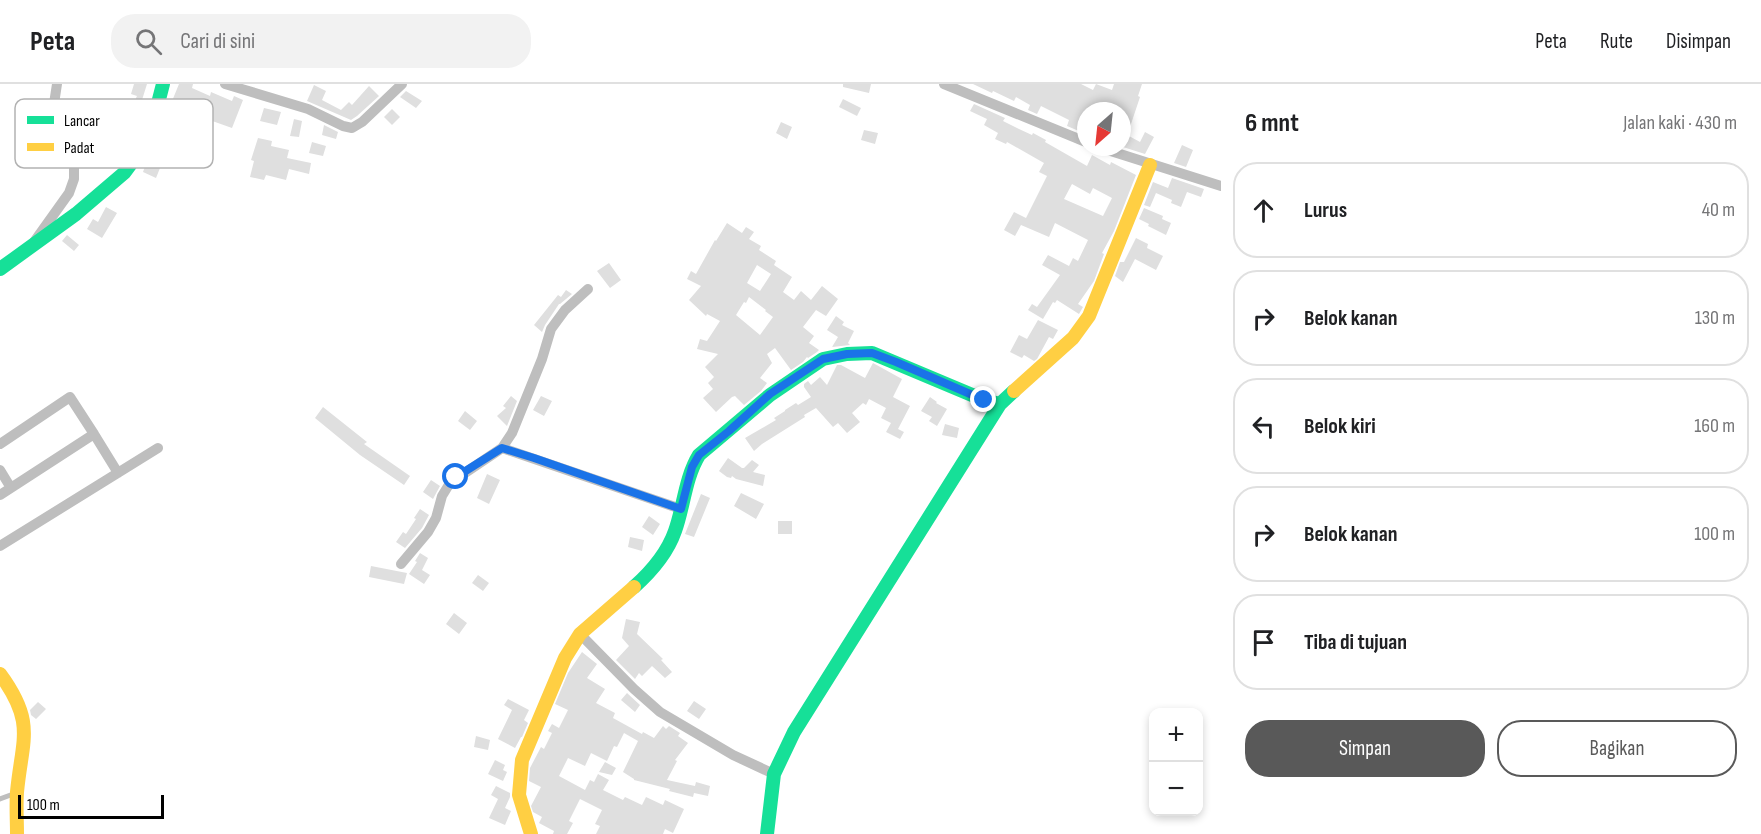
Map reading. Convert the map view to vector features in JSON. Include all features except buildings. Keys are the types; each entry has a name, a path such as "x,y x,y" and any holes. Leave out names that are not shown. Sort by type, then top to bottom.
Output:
{"street":[{"path":"55,99 57,84"},
{"path":"159,99 163,84"},
{"path":"225,84 308,109 352,128 362,122 402,84"},
{"path":"944,84 1077,138"},
{"path":"1124,156 1221,186"},
{"path":"767,834 774,774 794,732 1000,404 1073,338 1089,316 1150,165"},
{"path":"30,247 69,193 74,179 74,168"},
{"path":"2,264 76,214 128,168"},
{"path":"401,564 428,532 436,518 442,496 450,483 502,448 517,422 542,359 551,329 565,310 588,289"},
{"path":"531,834 519,795 522,760 565,658 580,634 652,570 666,551 675,532 692,467 699,455 770,394 823,359 847,354 872,353 984,400 1000,404"},
{"path":"0,444 70,396 118,473"},
{"path":"0,495 94,434"},
{"path":"0,546 158,448"},
{"path":"502,448 681,509"},
{"path":"0,470 11,488"},
{"path":"580,634 619,675 660,712 733,755 774,774"},
{"path":"0,674 15,697 22,713 24,726 24,749 17,793 17,834"}],"lane":[{"path":"0,799 17,793"}],"traffic: fast":[{"path":"159,99 163,84"},
{"path":"0,269 76,214 128,168"},
{"path":"634,587 658,562 672,539 691,473 699,455 770,395 823,359 847,354 872,353 984,400 1000,404 1014,391"},
{"path":"767,834 774,774 794,732 1000,404"}],"traffic: slow":[{"path":"1014,391 1073,338 1089,316 1150,165"},
{"path":"531,834 519,795 522,760 565,658 580,634 634,587"},
{"path":"0,674 19,706 23,719 24,732 17,792 17,834"}],"route":[{"path":"456,477 502,448 681,509 692,467 699,455 770,394 823,359 847,354 872,353 984,400"}]}
